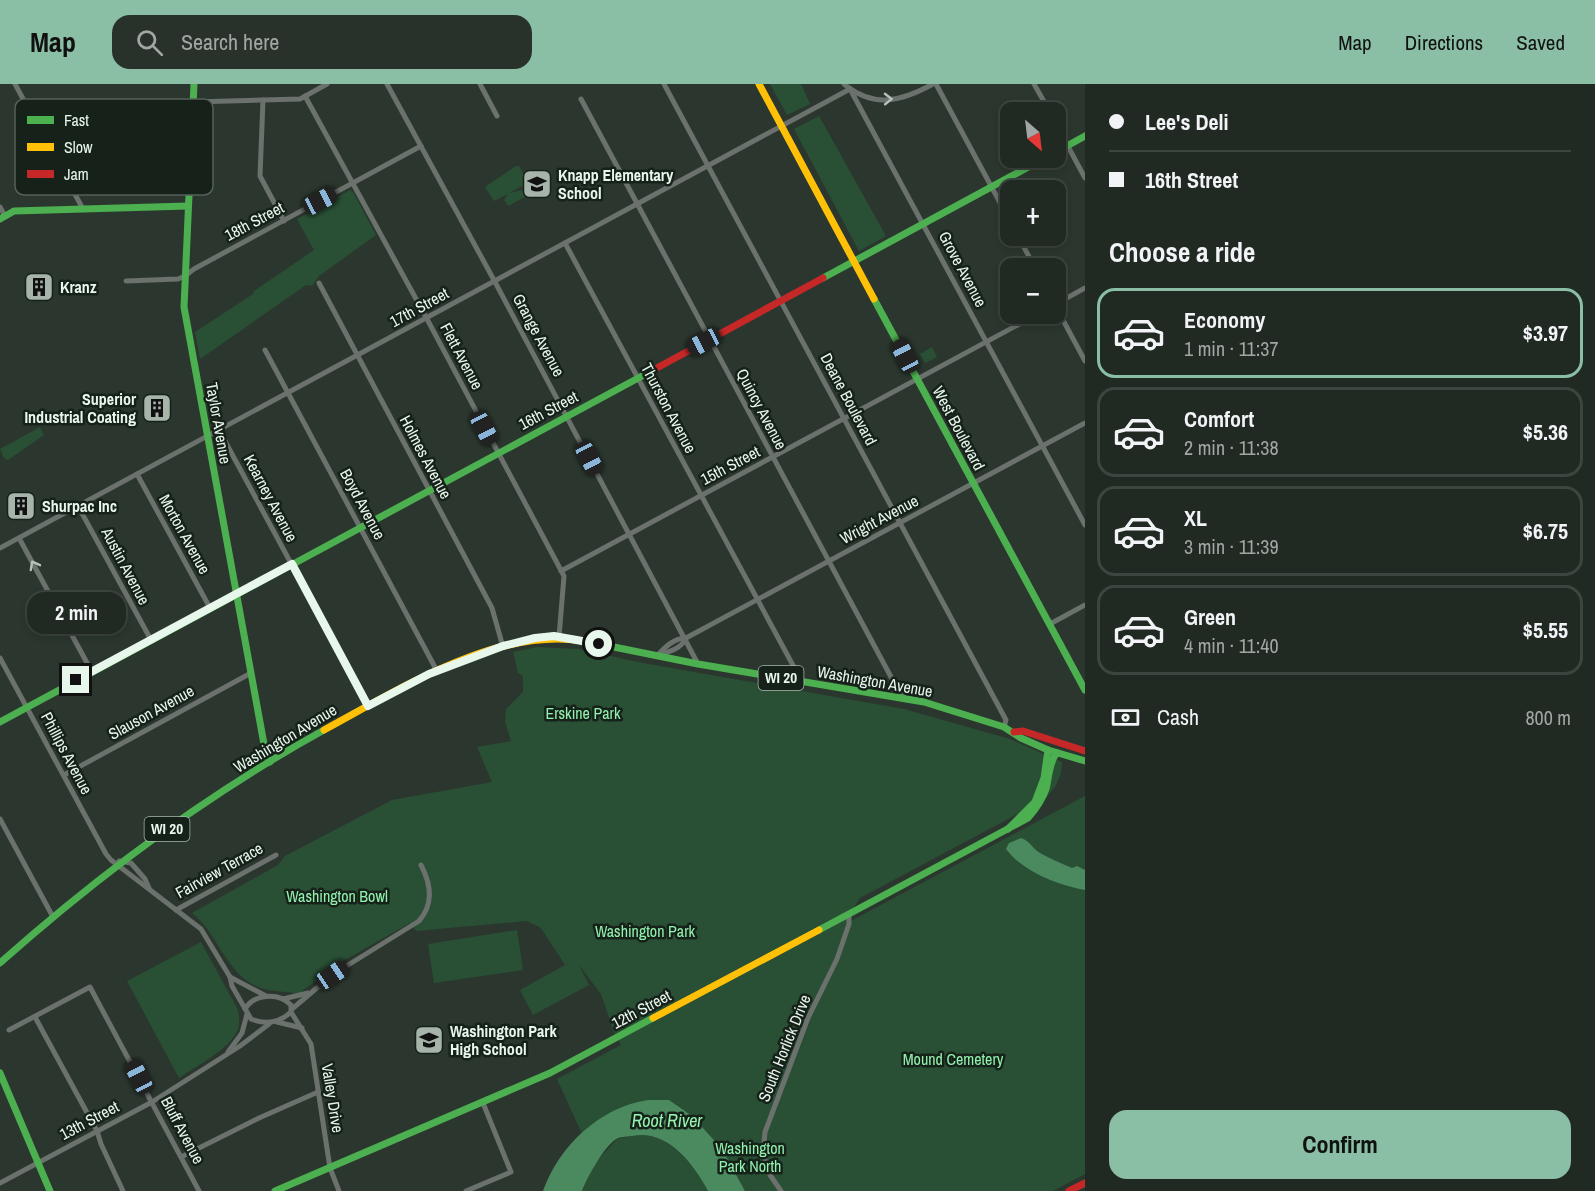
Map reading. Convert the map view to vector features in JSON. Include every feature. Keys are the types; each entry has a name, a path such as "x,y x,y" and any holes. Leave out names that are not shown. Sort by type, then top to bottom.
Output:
{"street":[{"path":"15,84 23,99"},
{"name":"Taylor Avenue","path":"193,99 194,84"},
{"path":"213,101 300,99 327,84"},
{"name":"Grange Avenue","path":"387,84 698,664"},
{"path":"480,84 498,116"},
{"name":"Deane Boulevard","path":"664,84 1006,720 1004,727"},
{"name":"West Boulevard","path":"759,84 1085,690"},
{"path":"844,84 871,98 894,100 910,96 934,84 1000,203"},
{"path":"1034,84 1044,102"},
{"name":"17th Street","path":"0,548 850,89"},
{"name":"Grove Avenue","path":"850,89 1085,525"},
{"name":"Flett Avenue","path":"305,96 564,576 558,637"},
{"name":"Quincy Avenue","path":"580,99 898,690 906,698"},
{"path":"263,100 260,176 284,221"},
{"path":"1085,136 1067,146 1085,178"},
{"name":"18th Street","path":"126,282 178,279 185,276 421,146"},
{"name":"16th Street","path":"0,722 1026,168"},
{"path":"75,195 83,209"},
{"name":"Taylor Avenue","path":"189,195 184,307 266,755 270,762"},
{"path":"0,207 2,217 14,211 188,206"},
{"name":"Thurston Avenue","path":"565,243 802,682"},
{"name":"Holmes Avenue","path":"319,283 492,608 503,646"},
{"path":"1066,299 1085,288"},
{"name":"15th Street","path":"561,571 1019,324"},
{"path":"1066,324 1085,361"},
{"name":"Boyd Avenue","path":"265,350 437,671"},
{"name":"Wright Avenue","path":"657,656 684,644 686,638 1085,423"},
{"name":"Kearney Avenue","path":"219,430 368,706"},
{"name":"Morton Avenue","path":"137,474 210,608"},
{"name":"Austin Avenue","path":"78,506 151,640"},
{"path":"19,538 92,672"},
{"path":"1050,624 1085,605"},
{"name":"Washington Avenue","path":"0,963 117,862 270,762 368,706 437,671 503,646 535,638 558,637 698,664 924,702 1004,727 1021,738 1048,750 1085,761"},
{"name":"Phillips Avenue","path":"0,658 64,775 117,862"},
{"name":"Slauson Avenue","path":"64,775 251,673"},
{"name":"Washington Avenue","path":"1014,732 1023,731 1084,750"},
{"path":"1048,750 1057,746 1084,750"},
{"name":"12th Street","path":"1008,829 1035,802 1042,784 1048,750"},
{"name":"12th Street","path":"275,1191 550,1073 1008,829 1018,826 1037,809 1047,792 1053,757 1057,753"},
{"path":"0,819 53,917"},
{"name":"Fairview Terrace","path":"176,910 276,855"},
{"path":"117,862 201,929 230,977 232,986 246,1012 254,1020 302,1028"},
{"name":"13th Street","path":"0,1183 152,1101 220,1059 272,1023 285,1017 310,992 356,958 412,927 425,915 430,897 430,885 422,865"},
{"name":"South Horlick Drive","path":"781,1191 770,1175 763,1154 765,1132 808,1018 837,959 849,924 849,915"},
{"path":"230,977 267,996 283,999 310,992"},
{"name":"Bluff Avenue","path":"35,1017 90,987 199,1191"},
{"path":"246,1012 252,1000 267,996"},
{"name":"Valley Drive","path":"283,999 290,1004 291,1011 311,1044 330,1168 339,1191"},
{"name":"13th Street","path":"220,1059 235,1044 242,1032 246,1012"},
{"path":"9,1030 35,1017 97,1131 123,1191"},
{"path":"0,1073 50,1191"},
{"path":"182,1157 259,1118 318,1092"},
{"path":"465,1191 511,1172 483,1102"},
{"path":"1069,1191 1085,1183"}],"green space":[{"path":"770,84 801,84 810,104 787,115"},
{"path":"819,116 886,236 859,251 794,129"},
{"path":"519,166 528,183 509,193 526,189 527,196 508,206 504,200 508,194 494,201 485,187"},
{"path":"350,190 376,235 319,276 312,286 306,285 200,359 195,332 314,250 297,219"},
{"path":"932,347 937,357 925,363 920,354"},
{"path":"40,427 44,435 8,460 4,458 0,449"},
{"path":"537,647 578,649 643,663 904,709 1010,739 1062,762 1061,773 1056,784 1042,801 860,898 849,915 847,923 1085,796 1085,1174 1053,1191 745,1191 722,1149 669,1100 644,1102 622,1108 602,1118 582,1134 557,1079 621,1045 601,994 579,965 589,985 533,1015 520,990 565,965 541,928 527,921 416,931 410,923 343,961 298,994 261,988 239,974 209,932 192,913 278,865 285,856 392,800 492,782 477,747 511,741 505,722 506,709 523,692 523,676 518,673 513,652"},
{"path":"517,930 523,970 434,983 428,944"},
{"path":"201,942 238,1010 239,1027 221,1050 179,1078 127,981"},
{"path":"643,1133 664,1141 682,1155 708,1191 582,1191 595,1163 617,1139"}],"water":[{"path":"1021,838 1048,857 1072,868 1077,866 1085,870 1085,890 1064,885 1031,871 1013,857 1006,849 1009,843"},
{"name":"Root River","path":"648,1100 669,1100 692,1116 722,1149 745,1191 708,1191 687,1159 678,1150 657,1138 645,1135 621,1137 613,1141 597,1162 582,1191 543,1191 559,1159 584,1131 614,1111"}],"traffic: fast":[{"path":"193,99 194,84"},
{"path":"1066,146 1085,136"},
{"path":"823,278 1026,168"},
{"path":"189,195 184,307 266,755 270,762"},
{"path":"0,219 14,211 188,206"},
{"path":"874,299 1085,690"},
{"path":"0,722 655,369"},
{"path":"589,642 698,664 924,702 1004,727 1021,738 1048,750 1085,761"},
{"path":"0,963 77,898 156,837 238,781 324,730"},
{"path":"1008,829 1035,802 1044,778 1048,750"},
{"path":"819,930 1028,818 1043,797 1051,765 1057,753"},
{"path":"275,1191 550,1073 653,1018"},
{"path":"0,1073 50,1191"}],"traffic: slow":[{"path":"759,84 874,299"},
{"path":"324,730 418,679 486,651 521,642 555,639 589,642"},
{"path":"653,1018 819,930"}],"traffic: jam":[{"path":"655,369 823,278"},
{"path":"1014,732 1023,731 1085,751"},
{"path":"1069,1191 1085,1183"}],"place":[{"name":"Knapp Elementary School","path":"537,184"},
{"name":"Kranz","path":"39,287"},
{"name":"Superior Industrial Coating","path":"157,408"},
{"name":"Shurpac Inc","path":"21,506"},
{"name":"Washington Park High School","path":"429,1040"}],"route":[{"path":"76,680 292,564 368,706 429,674 503,646 554,636 599,644"}],"park label":[{"name":"Erskine Park","path":"583,713"},
{"name":"Washington Bowl","path":"337,896"},
{"name":"Washington Park","path":"645,931"},
{"name":"Mound Cemetery","path":"953,1059"},
{"name":"Washington Park North","path":"750,1157"}]}
